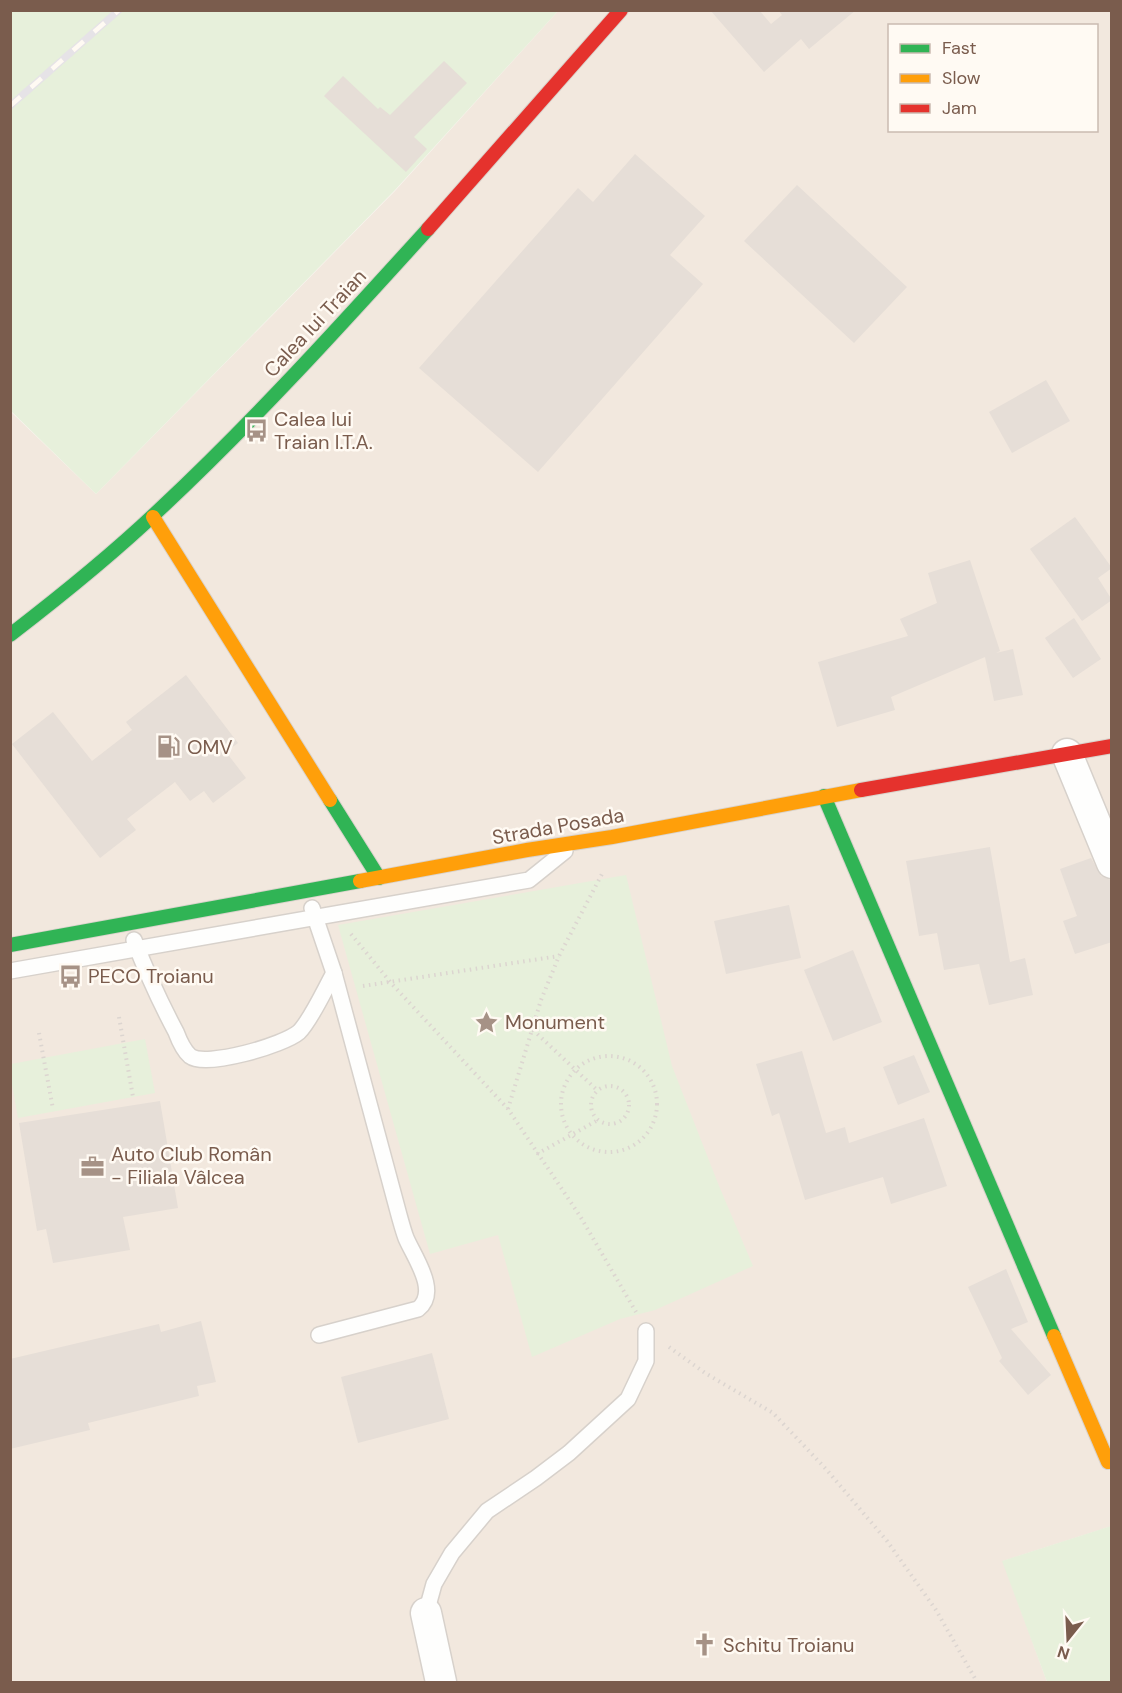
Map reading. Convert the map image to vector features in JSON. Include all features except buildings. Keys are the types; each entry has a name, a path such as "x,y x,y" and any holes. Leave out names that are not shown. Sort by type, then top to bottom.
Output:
{"main road":[{"name":"Calea lui Traian","path":"10,635 79,582 153,517 320,349 621,10"},
{"path":"153,517 379,878"},
{"name":"Strada Posada","path":"10,945 824,796 1112,746"},
{"path":"824,796 1108,1462"}],"street":[{"path":"1067,754 1112,863"},
{"path":"426,1613 441,1683"}],"lane":[{"path":"10,971 529,880 575,843"},
{"path":"306,891 339,989 405,1237 427,1285 427,1295 423,1305 418,1309 319,1335"},
{"path":"128,923 164,1010 185,1051 195,1059 202,1060 252,1051 291,1037 304,1025 334,973"},
{"path":"426,1613 434,1584 452,1552 487,1511 568,1453 628,1399 646,1361 646,1331"}],"path":[{"path":"508,1109 541,1000 559,956 622,834"},
{"path":"344,926 391,983 508,1109 580,1216 646,1331 705,1373 773,1413 826,1469 887,1541 936,1610 977,1683"},
{"path":"339,989 559,956"},
{"path":"119,1017 133,1097"},
{"path":"533,1030 597,1090"},
{"path":"39,1033 53,1108"},
{"path":"604,1056 620,1057 636,1064 648,1074 655,1089 658,1105 654,1122 646,1136 634,1146 618,1152 602,1151 586,1146 573,1135 565,1124 561,1110 562,1096 566,1082 588,1060 604,1056"},
{"path":"615,1086 625,1093 629,1104 626,1115 617,1123 604,1123 598,1120 591,1109 593,1096 597,1090 602,1087 615,1086"},
{"path":"537,1154 598,1120"}],"shaded area":[{"path":"558,11 1111,11 1112,1526 1003,1561 1047,1682 11,1682 10,411 96,494 395,191"}],"green space":[{"path":"10,11 558,11 395,190 96,494 11,411"},
{"path":"626,875 672,1066 753,1266 655,1310 620,1319 532,1357 498,1235 430,1254 338,925"},
{"path":"145,1039 155,1093 18,1118 11,1079 11,1064"},
{"path":"1111,1526 1111,1682 1047,1682 1002,1561"}],"railway":[{"path":"10,106 119,10"}],"traffic: fast":[{"path":"10,635 106,558 195,475 297,372 428,229"},
{"path":"824,796 1054,1336"},
{"path":"330,800 379,878"},
{"path":"10,945 360,881"}],"traffic: slow":[{"path":"153,517 330,800"},
{"path":"360,881 861,790"},
{"path":"1054,1336 1108,1462"}],"traffic: jam":[{"path":"428,229 621,10"},
{"path":"861,790 1112,746"}],"place":[{"name":"Calea lui Traian I.T.A.","path":"256,431"},
{"name":"OMV","path":"169,747"},
{"name":"PECO Troianu","path":"70,976"},
{"name":"Monument","path":"487,1022"},
{"name":"Auto Club Român - Filiala Vâlcea","path":"93,1166"},
{"name":"Schitu Troianu","path":"705,1645"}]}
